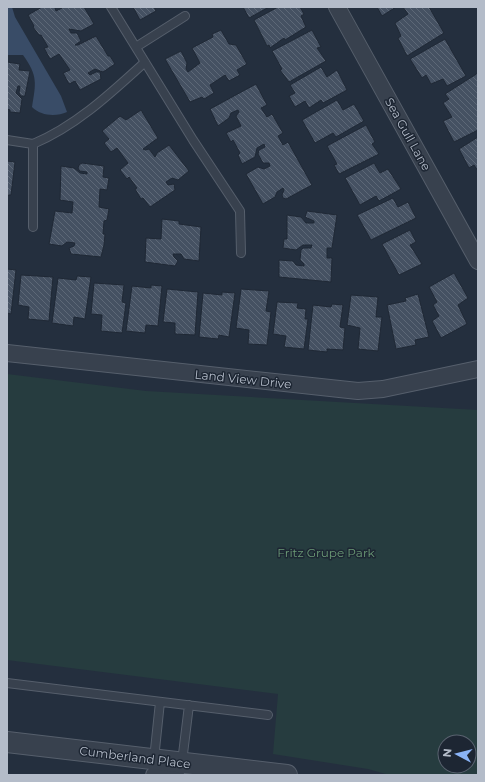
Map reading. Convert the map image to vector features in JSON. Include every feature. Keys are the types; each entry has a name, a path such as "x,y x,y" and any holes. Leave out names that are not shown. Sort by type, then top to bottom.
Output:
{"street":[{"name":"Sea Gull Lane","path":"337,7 478,261"},
{"name":"Land View Drive","path":"7,353 358,391 383,389 478,369"},
{"name":"Cumberland Place","path":"7,742 167,767 287,775"}],"lane":[{"path":"111,7 240,211 241,253"},
{"path":"136,46 185,16"},
{"path":"7,140 33,144 52,136 99,103 145,62"},
{"path":"33,144 33,227"},
{"path":"7,683 268,715"},
{"path":"160,702 167,767"},
{"path":"167,767 189,705"}],"green space":[{"name":"Fritz Grupe Park","path":"7,374 146,391 478,410 478,775 389,775 368,769 273,754 278,694 7,660"}],"water":[{"path":"7,7 12,7 15,17 61,96 67,112 58,115 49,115 44,114 32,107 35,80 28,62 23,55 7,55"}],"building":[{"path":"42,7 58,7 55,8 56,11 64,7 84,7 94,24 81,31 69,29 71,33 77,33 81,41 75,45 96,36 108,56 110,56 115,64 103,72 95,69 88,73 90,75 100,72 101,79 80,90 75,81 69,84 63,73 70,70 59,54 50,59 44,48 48,47 41,35 39,35 33,27 34,26 28,15"},
{"path":"133,7 154,7 156,11 140,20"},
{"path":"243,7 269,7 249,18"},
{"path":"278,7 300,7 304,14 301,16 306,27 285,40 284,38 270,48 269,45 267,46 254,20"},
{"path":"377,7 396,7 382,16"},
{"path":"403,7 429,7 444,33 407,56 398,38 401,36 395,23 408,14"},
{"path":"221,30 229,44 236,45 247,64 237,70 240,75 229,81 225,75 210,85 214,93 204,99 202,97 190,102 165,59 181,51 187,63 186,69 188,72 200,63 192,48 213,37 212,34"},
{"path":"312,30 321,47 317,48 326,61 289,82 280,70 282,69 272,51"},
{"path":"445,39 466,76 447,86 443,79 431,84 426,75 422,78 410,59"},
{"path":"7,62 20,64 19,70 30,71 25,96 21,96 19,93 20,86 18,86 16,93 22,99 20,113 10,112 10,110 7,109"},
{"path":"321,67 327,77 337,70 347,90 323,103 321,100 309,108 305,101 295,107 289,96 295,93 290,85"},
{"path":"478,73 478,130 454,142 443,121 452,117 443,103 449,99 445,94"},
{"path":"256,84 267,105 261,108 267,117 272,114 283,133 278,136 283,145 288,142 312,185 286,199 283,198 282,195 284,190 283,188 277,192 275,197 263,204 246,174 258,167 264,169 270,166 269,163 263,163 258,154 259,150 265,147 264,144 257,148 255,157 242,164 238,155 240,153 233,140 231,142 226,133 241,126 236,116 239,112 238,110 231,113 229,118 218,126 210,109"},
{"path":"337,100 343,110 354,104 364,121 336,137 333,133 315,143 302,120"},
{"path":"141,110 158,138 143,149 149,149 155,157 157,153 169,145 189,171 178,180 172,178 166,182 168,185 174,184 175,190 150,207 143,198 141,199 135,189 137,188 129,177 127,179 120,170 128,163 117,148 111,152 104,143 109,139 102,131 120,116 126,120"},
{"path":"366,125 375,142 372,144 379,154 339,174 334,165 337,164 327,146"},
{"path":"478,137 478,171 474,165 469,168 459,149"},
{"path":"7,161 15,162 11,195 7,195"},
{"path":"82,163 104,166 103,177 109,178 107,190 100,189 99,207 109,209 107,220 104,221 103,234 105,234 101,257 71,254 69,248 74,246 75,243 67,242 62,246 49,244 55,211 72,213 73,202 60,200 61,166 74,168 80,173 87,174 87,172 80,171 78,168"},
{"path":"374,163 380,173 388,169 401,189 379,201 376,196 360,205 345,178"},
{"path":"393,198 398,207 408,202 416,218 371,240 357,215"},
{"path":"307,211 337,215 332,248 327,248 327,258 332,258 331,282 279,277 279,260 293,261 296,265 304,266 300,260 301,250 303,248 311,248 312,245 303,245 296,250 283,248 284,239 287,239 287,215 301,217 306,223 314,223 314,221 305,217"},
{"path":"162,219 179,221 179,224 201,227 199,261 184,259 181,254 173,254 178,261 175,266 145,262 146,238 161,239"},
{"path":"410,230 416,242 410,245 422,264 399,275 382,244"},
{"path":"7,269 16,270 11,314 7,313"},
{"path":"454,273 468,298 458,305 467,324 441,338 432,321 439,316 433,305 437,302 429,287"},
{"path":"21,275 53,277 49,321 28,319 29,307 18,305"},
{"path":"77,276 91,277 85,319 74,317 73,326 52,323 58,278 76,280"},
{"path":"94,283 124,285 122,302 126,303 122,333 101,331 102,315 91,314"},
{"path":"151,285 162,286 158,326 146,325 145,333 126,331 132,286 151,288"},
{"path":"167,289 198,292 195,335 175,334 175,323 163,322"},
{"path":"241,289 269,291 266,311 271,312 267,345 248,344 249,330 236,328"},
{"path":"222,292 235,293 229,337 219,335 218,339 199,337 203,293 222,295"},
{"path":"418,294 429,337 415,340 416,345 396,349 387,305 406,301 405,298"},
{"path":"351,295 378,297 376,317 382,317 378,351 358,349 360,328 347,325"},
{"path":"277,302 298,303 297,308 306,309 305,319 308,319 304,349 284,347 286,336 273,334"},
{"path":"332,304 343,305 340,327 345,328 343,350 327,349 327,352 308,350 313,305 331,307"}]}
